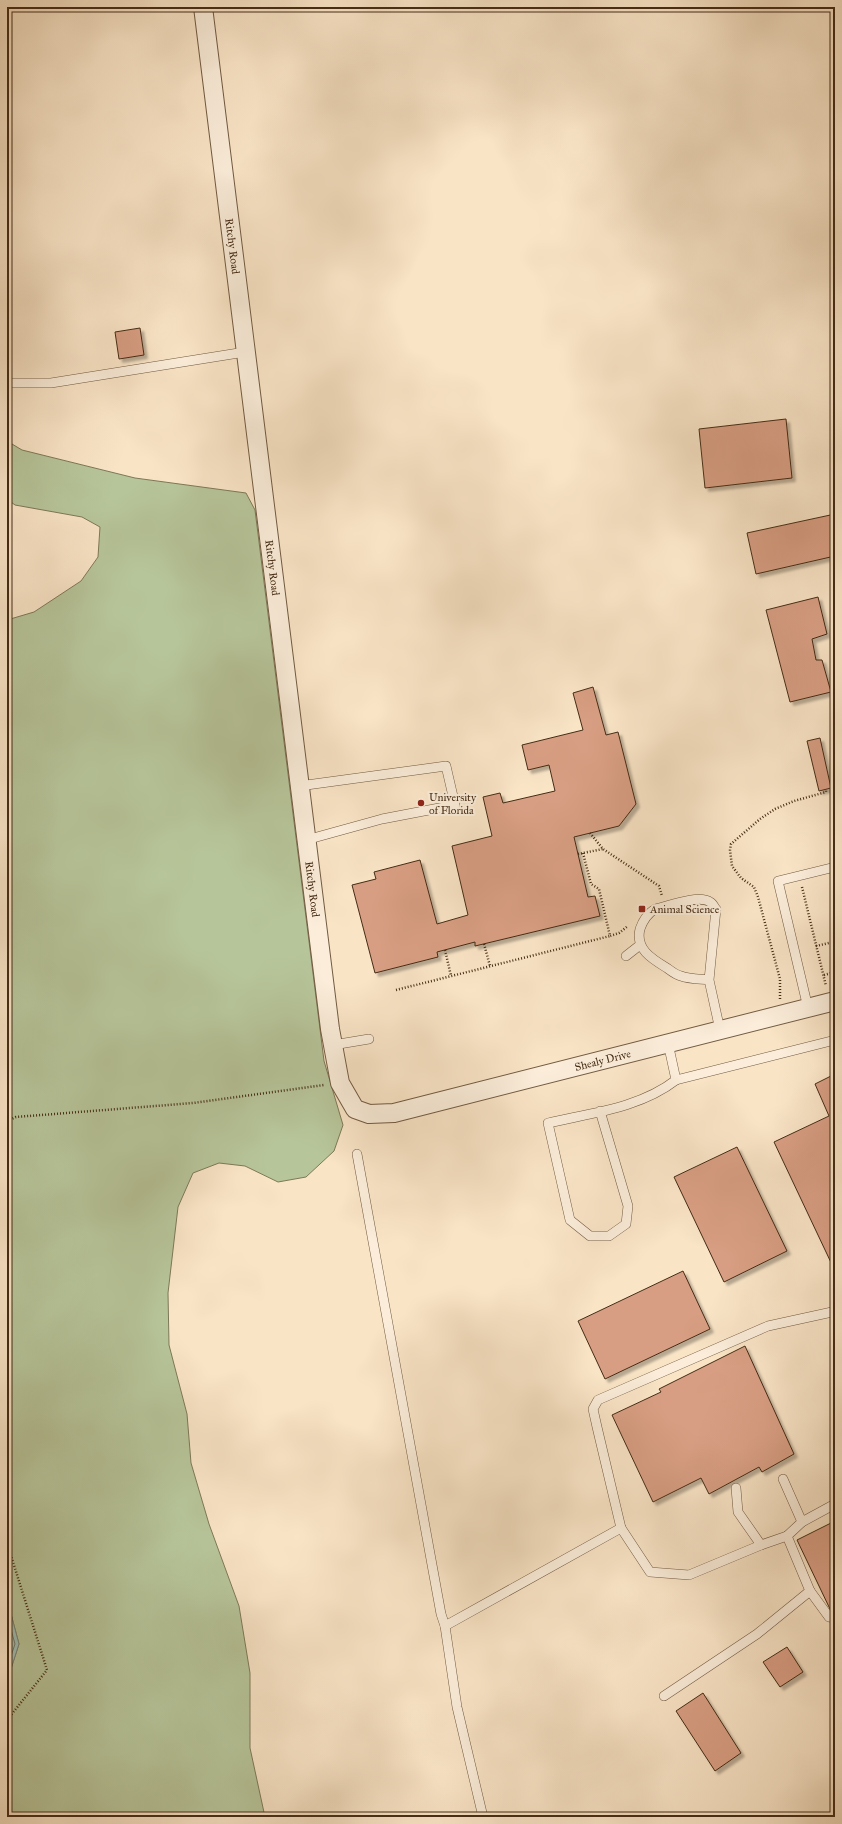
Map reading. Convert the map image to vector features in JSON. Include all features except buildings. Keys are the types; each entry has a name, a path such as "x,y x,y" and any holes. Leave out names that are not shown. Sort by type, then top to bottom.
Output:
{"street":[{"name":"Ritchy Road","path":"203,7 299,786 333,1045 340,1083 355,1109 369,1114"},
{"name":"Shealy Drive","path":"369,1114 394,1112 808,1008 831,996"}],"lane":[{"path":"7,383 51,383 245,352"},
{"path":"299,786 446,766 454,805 382,819 306,840"},
{"path":"808,1008 778,881 835,867"},
{"path":"708,980 680,976 655,960 640,945 639,936 641,926 643,920 650,912 655,909 696,899 712,902 716,909 708,980 720,1030"},
{"path":"626,956 640,945"},
{"path":"333,1045 369,1039"},
{"path":"600,1111 628,1206 626,1224 609,1236 590,1236 570,1220 548,1123 642,1100 662,1090 676,1080 835,1040"},
{"path":"668,1043 676,1080"},
{"path":"357,1154 445,1626 457,1707 483,1817"},
{"path":"832,1312 768,1326 598,1400 594,1409 621,1528 650,1572 689,1575 786,1536 802,1522 835,1504"},
{"path":"783,1479 802,1522"},
{"path":"736,1488 738,1512 761,1545"},
{"path":"445,1626 621,1528"},
{"path":"786,1536 810,1591 829,1617 835,1618"},
{"path":"664,1696 756,1634 810,1591"}],"path":[{"path":"590,833 604,849 659,886 662,898"},
{"path":"578,854 604,849"},
{"path":"583,853 591,884 599,889 610,936"},
{"path":"802,888 816,946 831,996"},
{"path":"656,900 669,897"},
{"path":"396,990 610,936 626,929 631,922"},
{"path":"816,946 829,943"},
{"path":"484,944 490,966"},
{"path":"445,950 451,976"},
{"path":"824,975 835,972"},
{"path":"7,1121 16,1117 193,1103 340,1083"},
{"path":"7,1543 47,1670 7,1720"}],"green space":[{"path":"7,441 22,450 135,478 246,493 255,510 324,1061 343,1125 334,1151 306,1177 278,1182 245,1166 219,1163 193,1173 178,1207 168,1293 169,1345 187,1414 191,1463 209,1524 239,1606 250,1673 250,1748 265,1817 7,1817 7,1681 19,1644 7,1599 7,620 34,612 81,581 98,557 100,527 82,517 15,505 7,499"}],"water":[{"path":"7,1599 19,1644 7,1681"}],"place":[{"name":"University of Florida","path":"421,803"},
{"name":"Animal Science","path":"642,909"}]}
